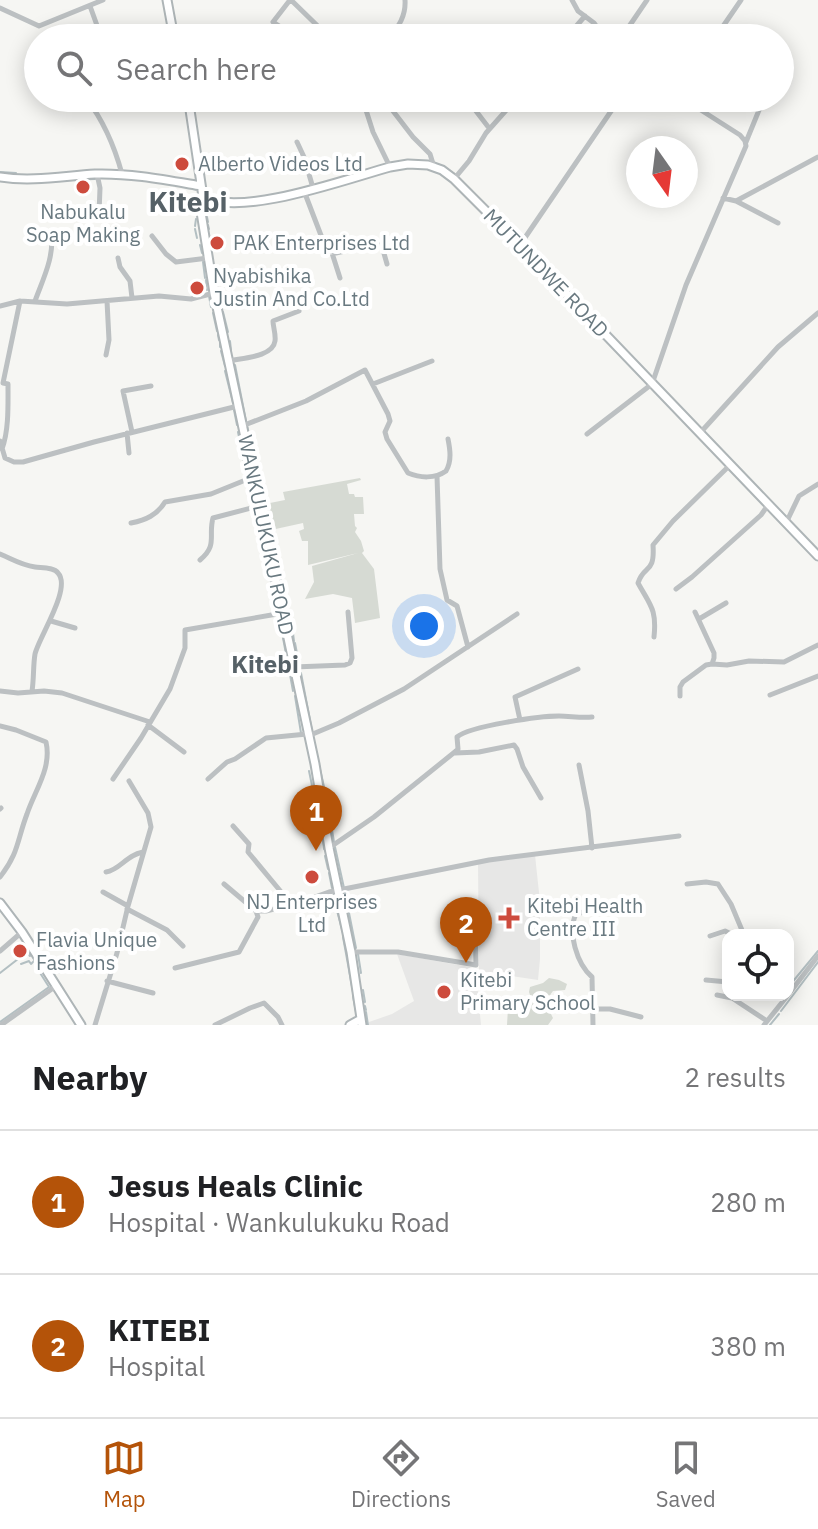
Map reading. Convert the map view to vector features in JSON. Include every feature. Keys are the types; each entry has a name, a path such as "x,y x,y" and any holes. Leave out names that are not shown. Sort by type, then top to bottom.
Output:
{"main road":[{"path":"167,0 171,24"},
{"name":"WANKULUKUKU ROAD","path":"190,112 203,197 200,206 214,293 315,764 351,952 361,1022"},
{"name":"MUTUNDWE ROAD","path":"203,197 215,201 244,202 270,199 390,167 418,164 428,165 454,179 818,556"},
{"path":"0,177 28,179 122,175 201,186"},
{"path":"0,903 81,1025"},
{"path":"350,1025 361,1022"}],"street":[{"path":"44,24 103,0"},
{"path":"276,24 273,22 290,0 315,24"},
{"path":"399,24 406,12 405,0"},
{"path":"572,0 595,24"},
{"path":"631,24 647,0"},
{"path":"725,24 741,0"},
{"path":"90,6 96,24"},
{"path":"0,8 35,24"},
{"path":"578,24 585,16"},
{"path":"94,112 113,146 122,175"},
{"path":"367,112 390,167"},
{"path":"393,112 430,154 435,168"},
{"path":"477,112 489,128"},
{"path":"454,179 489,128 504,112"},
{"path":"520,245 610,112"},
{"path":"704,112 740,135 746,143"},
{"path":"587,434 652,384 686,285 758,112"},
{"path":"297,142 304,157 308,190 324,248 332,253 340,278"},
{"path":"736,201 818,157"},
{"path":"97,174 99,214"},
{"path":"723,198 736,201 778,223"},
{"path":"35,301 46,275 53,242 51,232"},
{"path":"152,236 176,262 208,258"},
{"path":"332,253 381,243 387,264"},
{"path":"118,258 130,281 132,298"},
{"path":"0,306 20,301 67,304 159,296 191,299 214,293"},
{"path":"2,449 8,403 8,384 3,383 20,301"},
{"path":"106,355 109,340 107,301"},
{"path":"228,362 272,348 275,342 273,321 299,311"},
{"path":"700,433 778,347 818,313"},
{"path":"373,384 432,361"},
{"path":"242,426 306,401 365,370 390,418 385,432 387,439 406,472 437,476 448,468 448,439"},
{"path":"129,453 130,433 123,391 151,386"},
{"path":"0,441 5,458 23,462 238,406"},
{"path":"654,637 652,605 638,583 640,577 651,568 653,545 730,465"},
{"path":"437,476 440,569 446,598 457,606 468,647"},
{"path":"131,523 153,515 165,502 211,494 253,477"},
{"path":"786,523 799,496 818,484"},
{"path":"676,589 751,524 768,505"},
{"path":"200,560 211,545 213,518 259,506"},
{"path":"0,554 22,565 58,571 61,586 51,621 45,628 35,655 32,691"},
{"path":"699,619 726,603"},
{"path":"294,667 350,663 348,612"},
{"path":"695,612 714,653 712,664"},
{"path":"113,779 170,689 185,648 185,630 283,613"},
{"path":"208,779 227,762 266,738 308,735 339,723 404,689 517,614"},
{"path":"51,621 75,628"},
{"path":"680,696 683,682 706,665 784,662 818,645"},
{"path":"520,720 515,697 578,669"},
{"path":"770,695 818,676"},
{"path":"0,691 62,693 149,724 184,752"},
{"path":"329,848 374,817 454,753 458,749 457,737 461,733 520,720 556,716 592,717"},
{"path":"0,726 46,742 48,752 47,765 26,815 20,843 0,877"},
{"path":"454,753 514,745 541,798"},
{"path":"579,765 592,848"},
{"path":"95,1025 151,827 148,813 129,781"},
{"path":"233,826 249,844 248,852 295,904"},
{"path":"256,911 295,904 338,890 489,860 679,836"},
{"path":"106,872 112,872 136,853 144,852"},
{"path":"175,968 239,952 258,917 256,911 224,884"},
{"path":"687,884 718,884 742,929"},
{"path":"103,892 167,930 183,946"},
{"path":"593,1025 592,977 585,970 576,949 574,916 592,909 628,904"},
{"path":"351,952 398,952 476,965 475,912"},
{"path":"0,951 22,932"},
{"path":"710,936 722,932"},
{"path":"794,987 818,956"},
{"path":"706,980 722,981"},
{"path":"107,981 153,993"},
{"path":"1,1025 57,986"},
{"path":"717,995 732,998 765,1023 783,1001"},
{"path":"215,1025 264,1003 282,1025"},
{"path":"593,1009 610,1009 641,1017"}],"shaded area":[{"path":"360,478 347,484 349,494 363,497 364,514 354,514 355,532 361,541 362,553 374,569 380,618 355,623 352,598 333,594 305,599 314,582 312,566 358,553 308,565 308,541 302,541 299,531 304,529 303,523 271,530 265,504 285,500 283,492"},
{"name":"Kitebi Health Centre III","path":"535,855 540,902 538,980 479,971 478,863"},
{"name":"Kitebi Primary School","path":"397,954 470,967 477,981 481,1025 369,1025 369,1022 392,1014 414,1001"},
{"path":"549,978 567,984 565,990 553,991 549,997 553,1018 548,1025 507,1025 508,1008 532,1001 530,987"}],"waterway":[{"path":"0,172 16,173"},
{"path":"64,180 95,179"},
{"path":"207,215 209,207"},
{"path":"207,217 208,222"},
{"path":"195,226 196,219"},
{"path":"208,225 209,229"},
{"path":"195,229 197,238"},
{"path":"210,240 212,251"},
{"path":"200,245 202,253"},
{"path":"203,262 205,278"},
{"path":"206,280 207,290"},
{"path":"209,296 211,307"},
{"path":"219,296 222,310"},
{"path":"223,312 228,332"},
{"path":"213,313 217,331"},
{"path":"218,335 219,340"},
{"path":"230,341 231,350"},
{"path":"221,351 225,366"},
{"path":"235,365 246,421"},
{"path":"225,371 233,403"},
{"path":"234,410 237,425"},
{"path":"247,426 252,447"},
{"path":"238,432 240,442"},
{"path":"241,450 243,460"},
{"path":"252,451 254,458"},
{"path":"244,464 246,476"},
{"path":"255,464 270,530"},
{"path":"248,482 254,506"},
{"path":"255,511 257,516"},
{"path":"259,525 261,536"},
{"path":"271,533 286,603"},
{"path":"262,543 270,575"},
{"path":"270,578 271,582"},
{"path":"273,590 277,610"},
{"path":"287,605 289,612"},
{"path":"279,616 288,665"},
{"path":"290,617 293,630"},
{"path":"293,633 294,641"},
{"path":"295,643 299,664"},
{"path":"289,669 293,691"},
{"path":"301,673 312,731"},
{"path":"295,696 301,733"},
{"path":"313,738 318,760"},
{"path":"319,765 325,791"},
{"path":"309,771 314,795"},
{"path":"314,800 319,823"},
{"path":"327,800 334,842"},
{"path":"320,827 322,833"},
{"path":"323,840 324,849"},
{"path":"335,847 344,888"},
{"path":"325,856 328,869"},
{"path":"329,873 332,888"},
{"path":"345,893 356,948"},
{"path":"333,895 335,904"},
{"path":"336,907 343,933"},
{"path":"343,937 353,992"},
{"path":"23,948 30,956"},
{"path":"794,980 818,951"},
{"path":"0,973 27,952"},
{"path":"358,954 361,973"},
{"path":"21,964 34,961"},
{"path":"59,973 74,962"},
{"path":"781,1011 818,962"},
{"path":"0,1022 49,987 35,965"},
{"path":"363,990 365,1002"},
{"path":"353,996 356,1012"},
{"path":"365,1006 366,1010"},
{"path":"366,1012 368,1025"},
{"path":"770,1025 779,1014"}],"place":[{"name":"Alberto Videos Ltd","path":"182,164"},
{"name":"Nabukalu Soap Making","path":"83,187"},
{"name":"PAK Enterprises Ltd","path":"217,243"},
{"name":"Nyabishika Justin And Co.Ltd","path":"197,288"},
{"name":"Jesus Heals Clinic","path":"316,851"},
{"name":"NJ Enterprises Ltd","path":"312,877"},
{"name":"Kitebi Health Centre III","path":"509,918"},
{"name":"Flavia Unique Fashions","path":"20,951"},
{"name":"KITEBI","path":"466,963"},
{"name":"Kitebi Primary School","path":"444,992"}],"district":[{"name":"Kitebi","path":"188,202"},
{"name":"Kitebi","path":"265,665"}]}
